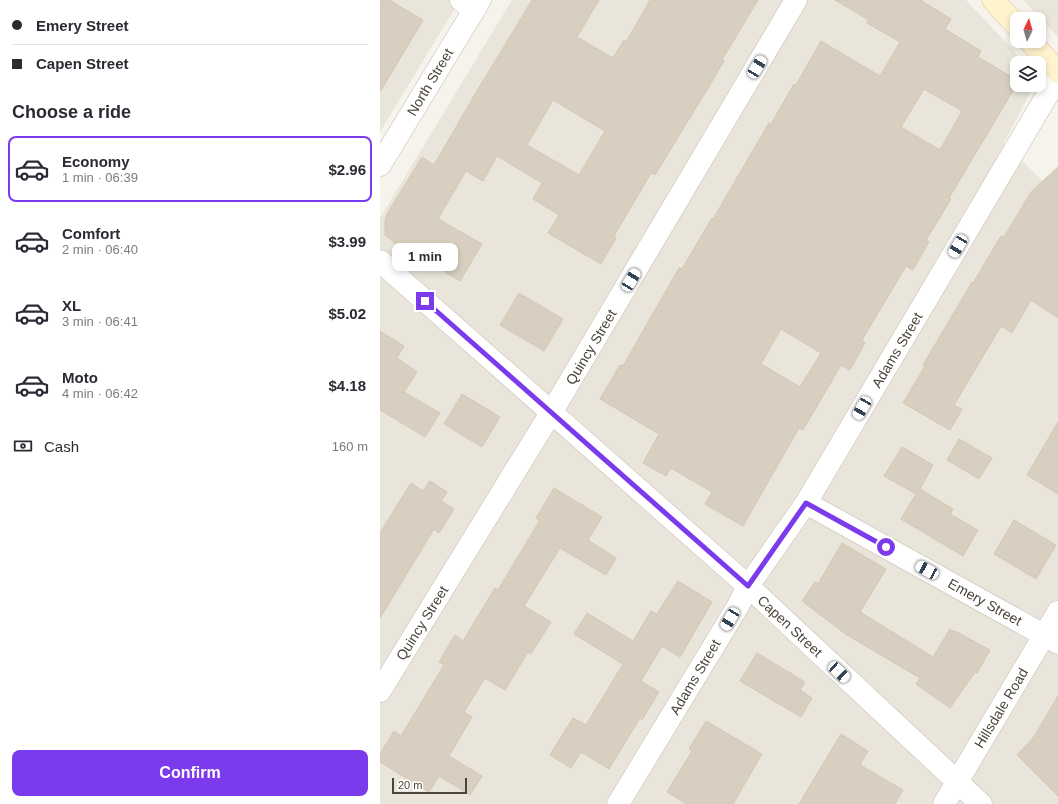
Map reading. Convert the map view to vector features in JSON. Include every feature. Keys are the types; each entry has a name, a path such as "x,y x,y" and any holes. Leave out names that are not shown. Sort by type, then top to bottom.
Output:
{"main road":[{"path":"993,0 1010,18"},
{"path":"1036,48 1058,72"}],"street":[{"name":"Quincy Street","path":"380,691 551,413 796,0"},
{"name":"North Street","path":"380,165 472,3"},
{"name":"Adams Street","path":"618,804 734,613 748,586 806,503 1058,77"},
{"name":"Capen Street","path":"380,261 748,586 981,804"},
{"name":"Emery Street","path":"806,503 1051,639"},
{"name":"Hillsdale Road","path":"944,804 1051,639 1058,612"}],"shaded area":[{"path":"380,0 460,0 380,132"},
{"path":"512,0 966,0 1018,56 1010,56 1010,92 1030,92 1004,143 1058,196 1058,804 380,804 380,218"},
{"path":"1023,0 1058,0 1058,37 1046,24 1046,12 1034,12"}],"building":[{"path":"380,0 389,0 423,20 380,92"},
{"path":"532,0 599,0 577,37 613,58 624,40 626,42 650,0 758,0 722,60 724,61 655,175 651,173 614,236 616,238 601,264 548,233 559,215 533,199 542,183 497,156 483,181 466,171 438,219 482,244 460,281 417,255 415,259 385,235 385,220 387,214 422,157 434,165","holes":["553,100 605,131 579,175 527,145"]},
{"path":"835,0 920,0 951,19 945,29 981,51 978,57 1010,76 1010,92 1012,92 949,198 951,199 926,240 929,242 913,270 906,266 862,340 865,343 850,370 841,365 803,430 799,428 743,526 705,504 712,492 671,468 666,476 643,463 659,434 600,399 620,365 623,366 679,268 682,269 769,123 771,124 794,84 796,85 821,41 880,76 900,42 867,23 869,20","holes":["924,89 962,111 940,150 901,127","781,329 821,353 800,387 761,364"]},
{"path":"1058,167 1058,318 1031,300 1012,333 1001,326 954,405 962,409 950,430 903,403 925,366 923,365 1001,236 1004,237 1031,192"},
{"path":"519,293 563,319 544,351 500,325"},
{"path":"380,331 404,346 397,358 417,372 404,392 440,413 425,437 380,410"},
{"path":"462,394 500,417 482,447 444,424"},
{"path":"1058,422 1058,494 1027,475"},
{"path":"959,439 992,458 979,479 947,460"},
{"path":"902,447 933,465 920,489 953,509 950,514 978,530 963,556 901,519 916,494 884,476"},
{"path":"430,481 447,492 441,501 454,509 439,533 434,529 380,618 380,533 411,483 423,491"},
{"path":"554,488 602,517 588,540 616,558 606,575 560,548 524,606 551,622 531,654 528,652 505,690 485,678 464,712 472,717 449,756 482,776 470,795 439,776 429,792 380,762 380,754 394,731 401,736 444,665 439,662 455,635 463,641 495,588 498,590 540,520 536,518"},
{"path":"1014,520 1056,545 1036,579 994,554"},
{"path":"842,543 886,569 860,612 933,657 950,629 990,650 977,673 975,672 950,708 916,684 920,678 847,635 802,601 815,582 818,584"},
{"path":"678,581 712,602 680,657 662,646 641,681 659,692 642,720 640,718 609,769 581,752 571,768 550,755 573,718 586,725 623,664 574,634 587,613 633,641 651,611 657,614"},
{"path":"757,653 805,682 800,690 812,698 801,717 740,681"},
{"path":"1058,696 1058,796 1017,755 1033,738"},
{"path":"706,721 762,754 733,804 687,804 667,792 692,751 689,749"},
{"path":"841,734 868,751 860,765 903,790 895,804 799,804"}],"route":[{"path":"425,301 748,586 806,503 886,547"}]}
